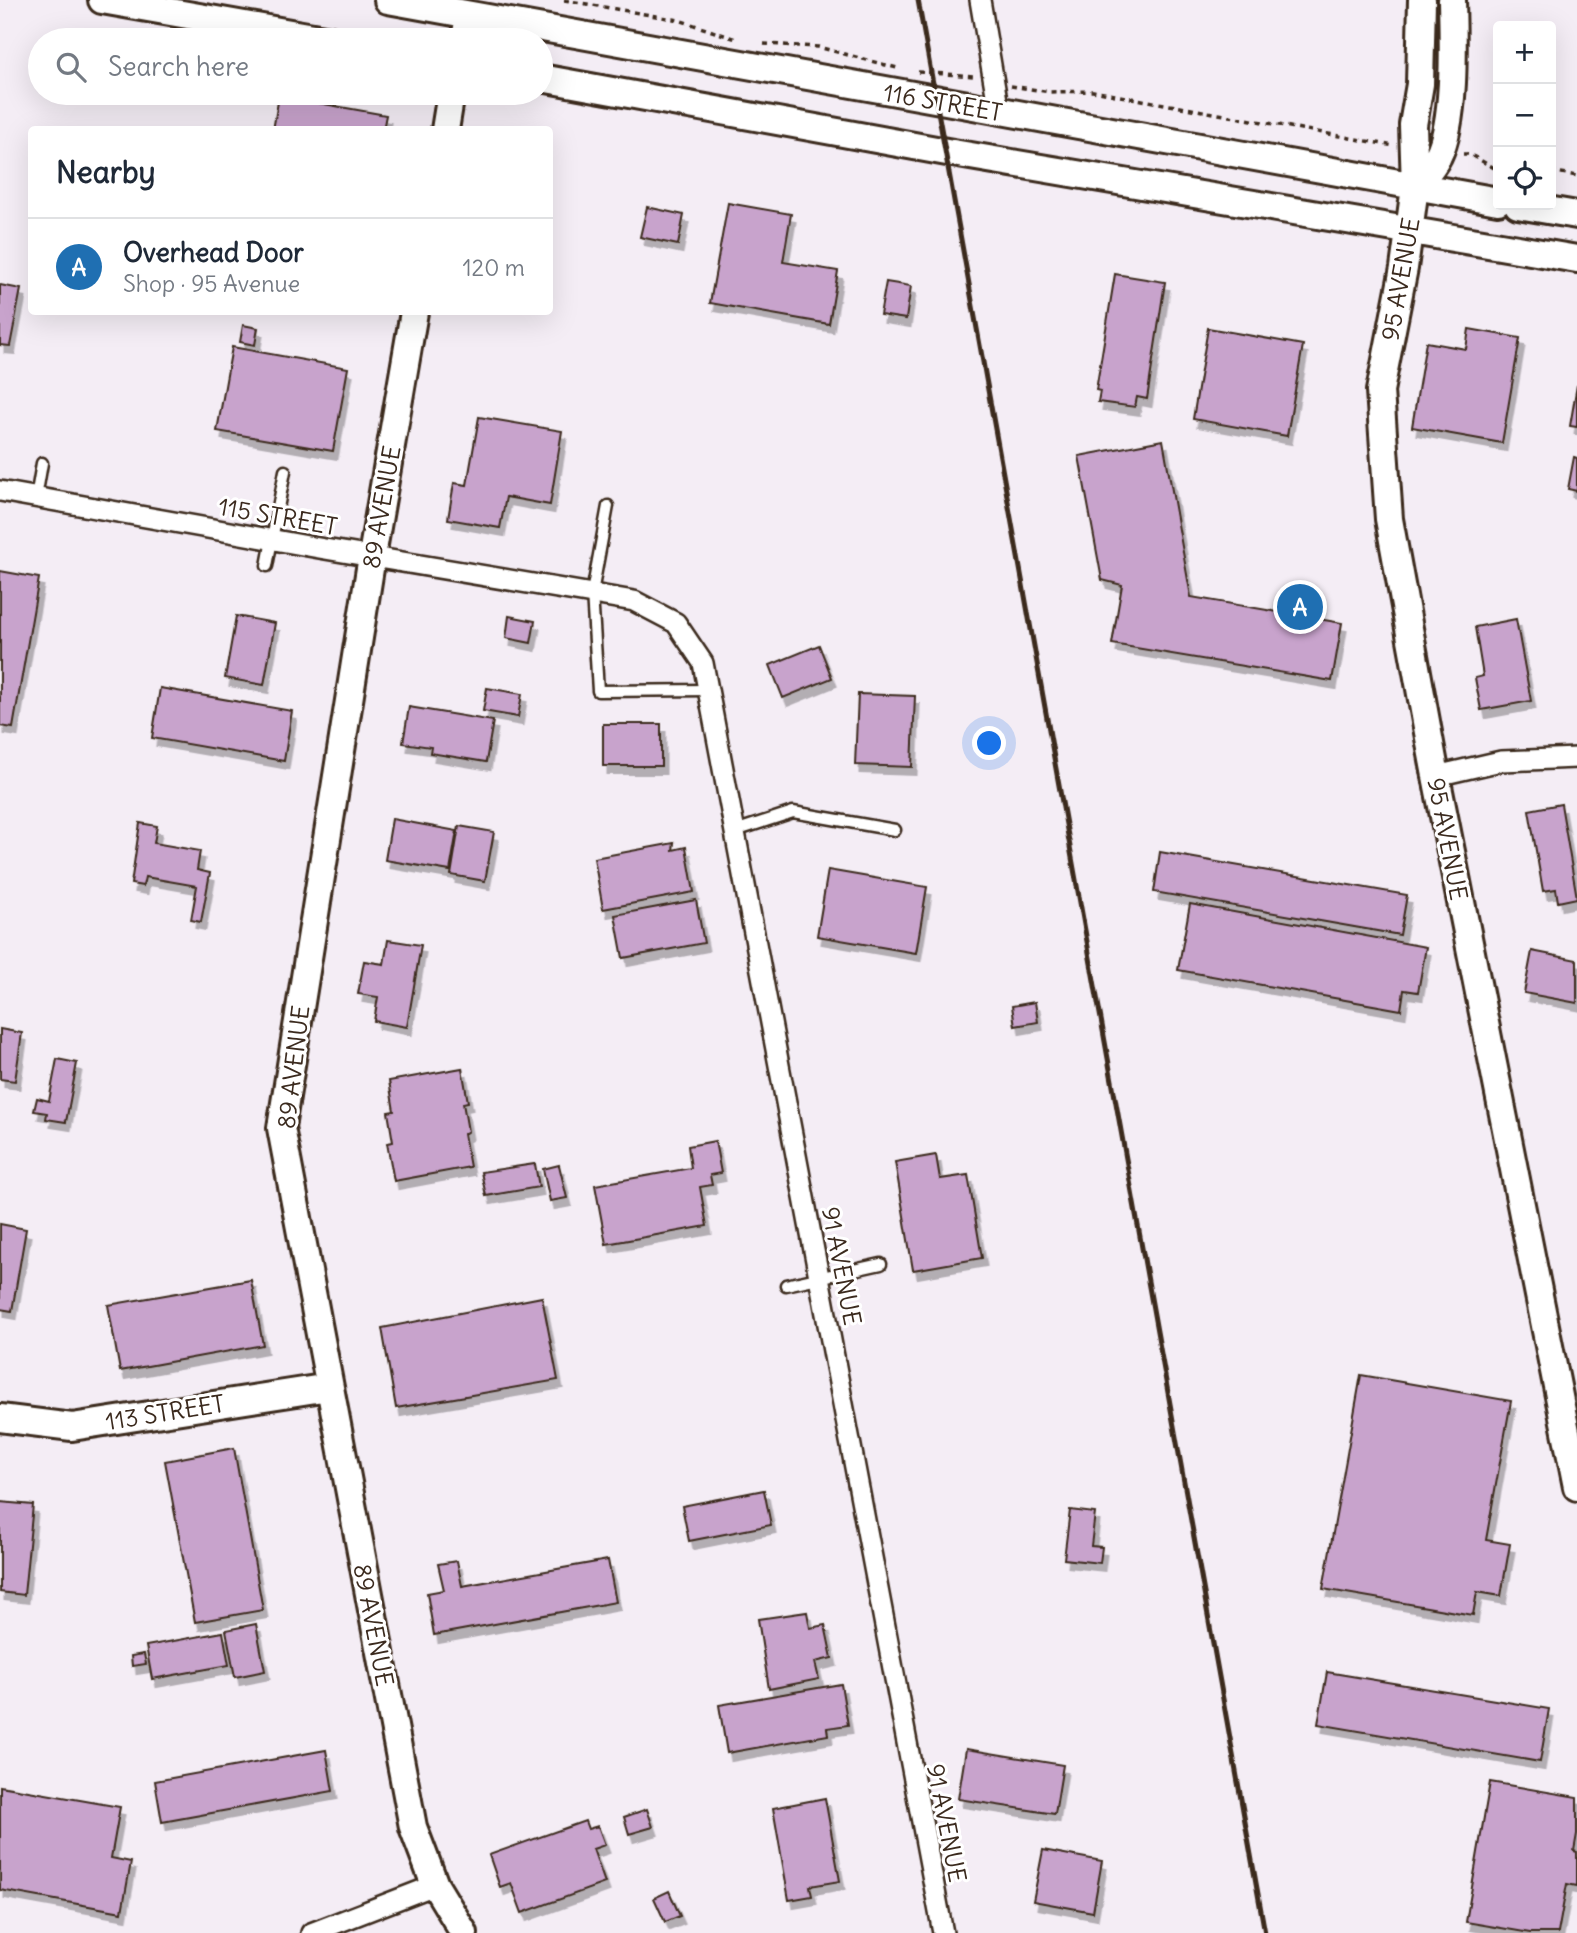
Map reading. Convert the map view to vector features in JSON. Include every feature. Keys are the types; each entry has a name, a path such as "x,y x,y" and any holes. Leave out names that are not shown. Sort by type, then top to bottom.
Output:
{"street":[{"path":"103,0 262,28"},
{"name":"116 STREET","path":"388,0 463,28"},
{"path":"980,0 999,112"},
{"name":"95 AVENUE","path":"1422,0 1423,53 1413,125 1426,154"},
{"name":"95 AVENUE","path":"1452,0 1453,56 1447,123 1426,154 1415,187 1410,229 1380,391 1389,519 1436,776 1577,1487"},
{"name":"116 STREET","path":"553,42 999,112 1493,200"},
{"name":"116 STREET","path":"553,80 947,152 1410,229 1577,260"},
{"path":"446,126 449,105"},
{"path":"1548,210 1577,215"},
{"name":"89 AVENUE","path":"413,315 372,556 281,1128 413,1827 435,1885 464,1933"},
{"name":"115 STREET","path":"0,491 634,601 669,619"},
{"name":"91 AVENUE","path":"669,619 676,623 703,663 709,690 943,1933"},
{"path":"1436,776 1501,761 1577,758"},
{"name":"113 STREET","path":"0,1418 72,1427 329,1387"},
{"path":"311,1933 435,1885"}],"lane":[{"path":"36,498 42,463"},
{"path":"267,566 285,471"},
{"path":"608,506 592,593 598,691 709,690"},
{"path":"735,831 793,812 895,830"},
{"path":"786,1284 881,1264"}],"path":[{"path":"564,0 679,20 740,40"},
{"path":"753,42 818,47 900,69"},
{"path":"911,71 972,76 1050,92 1093,91 1379,142 1426,154 1469,153 1493,167"},
{"path":"1556,172 1577,176"}],"building":[{"path":"277,105 330,105 386,115 384,126 274,126"},
{"path":"728,203 791,214 783,262 838,271 829,324 710,303"},
{"path":"647,207 684,215 678,245 640,237"},
{"path":"1115,274 1165,282 1147,399 1137,397 1135,407 1098,402 1100,391 1096,390"},
{"path":"886,282 911,286 906,319 880,315"},
{"path":"0,285 21,289 10,346 0,345"},
{"path":"243,325 258,328 255,345 240,342"},
{"path":"1208,328 1303,345 1287,436 1193,419"},
{"path":"1469,329 1520,338 1502,443 1412,427 1426,342 1466,349"},
{"path":"232,347 348,368 333,451 217,431"},
{"path":"1577,385 1577,427 1570,426"},
{"path":"479,417 562,431 550,505 506,497 500,528 448,519 454,483 467,485"},
{"path":"1163,440 1191,597 1342,623 1332,681 1112,644 1122,585 1102,580 1079,456"},
{"path":"1574,457 1577,458 1577,491 1568,489"},
{"path":"0,571 39,578 13,728 0,726"},
{"path":"236,616 275,623 264,685 225,678"},
{"path":"509,616 535,621 531,643 506,638"},
{"path":"1516,619 1531,701 1481,710 1475,678 1483,676 1475,627"},
{"path":"819,645 832,678 783,698 770,665"},
{"path":"160,688 292,711 284,761 152,738"},
{"path":"487,688 522,694 518,717 483,711"},
{"path":"858,694 915,696 912,767 855,765"},
{"path":"409,707 493,721 486,762 430,753 431,747 403,743"},
{"path":"603,724 661,724 661,766 603,766"},
{"path":"1561,804 1577,898 1558,902 1556,889 1543,891 1529,810"},
{"path":"392,819 457,831 450,871 385,860"},
{"path":"140,823 157,826 154,843 200,851 197,870 210,873 201,922 191,920 197,886 145,877 143,886 131,884"},
{"path":"459,826 494,832 485,881 451,875"},
{"path":"674,843 673,850 686,847 694,892 603,909 594,858"},
{"path":"1160,852 1407,895 1400,935 1154,892"},
{"path":"828,870 927,887 916,953 817,936"},
{"path":"696,900 704,943 623,958 615,915"},
{"path":"1190,904 1426,947 1418,992 1404,990 1401,1010 1178,970"},
{"path":"388,940 421,945 407,1027 374,1021 378,997 358,994 364,961 384,964"},
{"path":"1532,951 1577,960 1577,1003 1524,993"},
{"path":"1035,1002 1038,1022 1015,1026 1012,1006"},
{"path":"0,1029 22,1033 15,1081 0,1079"},
{"path":"57,1059 77,1063 66,1122 46,1119 47,1113 34,1111 37,1098 49,1101"},
{"path":"462,1068 468,1102 463,1103 468,1131 464,1134 470,1167 394,1181 387,1143 393,1142 388,1112 394,1111 389,1081"},
{"path":"715,1141 721,1173 710,1175 712,1185 700,1187 707,1226 606,1244 595,1185 691,1168 688,1146"},
{"path":"936,1155 940,1179 968,1175 982,1258 913,1270 895,1162"},
{"path":"535,1164 539,1187 486,1196 481,1172"},
{"path":"559,1165 567,1198 550,1201 543,1169"},
{"path":"0,1224 26,1229 12,1311 0,1309"},
{"path":"251,1280 263,1345 120,1371 108,1305"},
{"path":"542,1297 558,1380 396,1408 382,1328"},
{"path":"1361,1375 1511,1401 1486,1540 1510,1544 1501,1596 1477,1592 1473,1615 1323,1589"},
{"path":"234,1448 263,1610 195,1622 165,1461"},
{"path":"764,1490 771,1525 689,1541 682,1506"},
{"path":"0,1502 33,1505 24,1595 0,1592"},
{"path":"1070,1510 1095,1513 1091,1546 1102,1547 1100,1563 1064,1559"},
{"path":"608,1560 616,1602 434,1635 427,1593 444,1590 438,1564 457,1561 462,1586"},
{"path":"807,1612 810,1628 825,1625 832,1658 815,1662 819,1679 769,1689 758,1619"},
{"path":"256,1624 265,1671 235,1677 226,1630"},
{"path":"223,1632 229,1665 152,1679 146,1646"},
{"path":"144,1654 146,1664 132,1666 131,1656"},
{"path":"1327,1672 1549,1709 1540,1762 1318,1724"},
{"path":"841,1684 848,1725 827,1728 828,1735 727,1753 719,1705"},
{"path":"966,1749 1063,1765 1055,1814 958,1799"},
{"path":"326,1750 333,1791 162,1822 155,1781"},
{"path":"1490,1782 1577,1797 1574,1851 1577,1852 1577,1886 1567,1884 1558,1933 1530,1933 1466,1922"},
{"path":"0,1786 120,1807 111,1858 131,1862 122,1912 0,1890"},
{"path":"825,1798 840,1881 810,1886 812,1896 789,1900 773,1808"},
{"path":"647,1809 653,1827 629,1834 624,1817"},
{"path":"585,1821 588,1829 598,1826 605,1845 593,1849 605,1883 522,1913 511,1883 500,1887 489,1855"},
{"path":"1043,1850 1102,1861 1093,1912 1033,1901"},
{"path":"669,1891 680,1916 665,1922 654,1898"}],"railway":[{"path":"918,0 1265,1933"}],"place":[{"name":"Overhead Door","path":"1300,607"}]}
